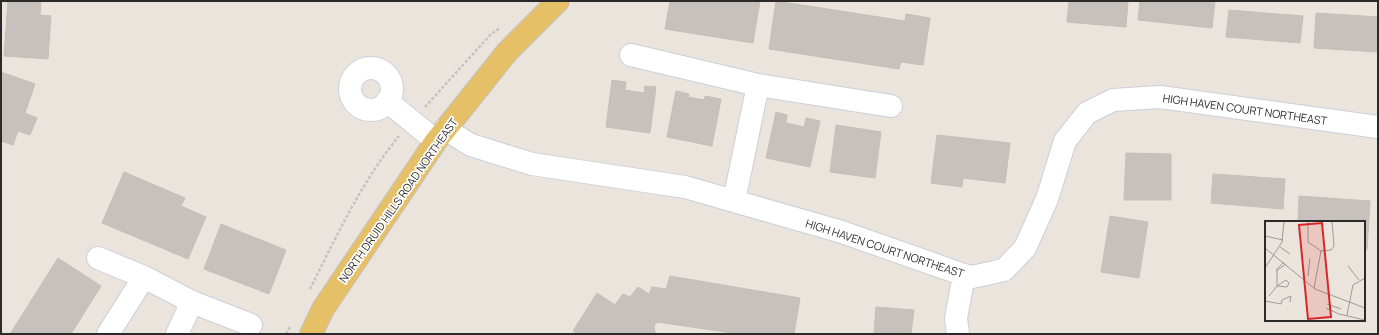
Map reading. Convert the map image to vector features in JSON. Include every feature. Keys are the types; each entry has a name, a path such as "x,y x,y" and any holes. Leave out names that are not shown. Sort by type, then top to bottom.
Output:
{"main road":[{"name":"NORTH DRUID HILLS ROAD NORTHEAST","path":"311,334 327,303 440,135 507,52 558,1"}],"street":[{"path":"631,55 758,85 891,106"},
{"path":"369,68 381,70 389,78 392,90 388,102 378,108 351,110 351,81 358,72 369,68"},
{"path":"734,201 758,85"},
{"name":"HIGH HAVEN COURT NORTHEAST","path":"388,102 413,121 440,135 532,164 685,188 842,232 972,277 1004,270 1025,248 1047,199 1065,140 1087,113 1113,100 1160,97 1378,127"},
{"path":"98,258 144,277 192,302 252,325"},
{"path":"958,334 956,318 964,275"},
{"path":"108,334 144,277"},
{"path":"177,334 192,302"}],"path":[{"path":"306,296 348,214 388,150 491,34 504,25"},
{"path":"286,334 292,323"}],"building":[{"path":"8,1 41,1 40,15 51,16 48,59 4,56"},
{"path":"670,1 760,1 753,43 665,29"},
{"path":"776,1 905,21 906,14 930,18 923,65 901,62 899,69 769,49"},
{"path":"1069,1 1128,1 1126,27 1067,22"},
{"path":"1140,1 1215,1 1212,28 1138,20"},
{"path":"1229,10 1303,16 1300,43 1226,37"},
{"path":"1316,13 1378,17 1378,52 1314,48"},
{"path":"1,72 35,84 25,113 37,118 30,135 18,131 13,145 1,141"},
{"path":"612,80 626,82 625,90 644,93 645,86 656,87 650,133 606,127"},
{"path":"676,91 689,94 688,97 704,100 705,96 721,99 712,146 667,137"},
{"path":"776,112 787,115 786,123 804,127 806,118 820,121 810,167 766,158"},
{"path":"836,125 881,132 875,178 830,172"},
{"path":"937,135 1010,143 1005,183 963,178 962,187 931,183"},
{"path":"1126,153 1171,154 1171,200 1124,200"},
{"path":"124,172 185,198 181,206 206,217 188,259 102,223"},
{"path":"1213,174 1285,179 1283,209 1211,203"},
{"path":"1299,196 1370,201 1367,250 1365,250 1365,221 1298,221"},
{"path":"1110,216 1148,222 1139,278 1101,272"},
{"path":"221,224 286,250 269,294 204,269"},
{"path":"58,258 101,286 71,334 10,334"},
{"path":"670,276 800,298 794,334 739,334 657,322 654,326 655,332 658,334 577,334 573,331 597,293 615,305 623,294 630,297 638,287 649,294 652,287 666,289"},
{"path":"876,307 914,310 911,334 874,334"}]}
